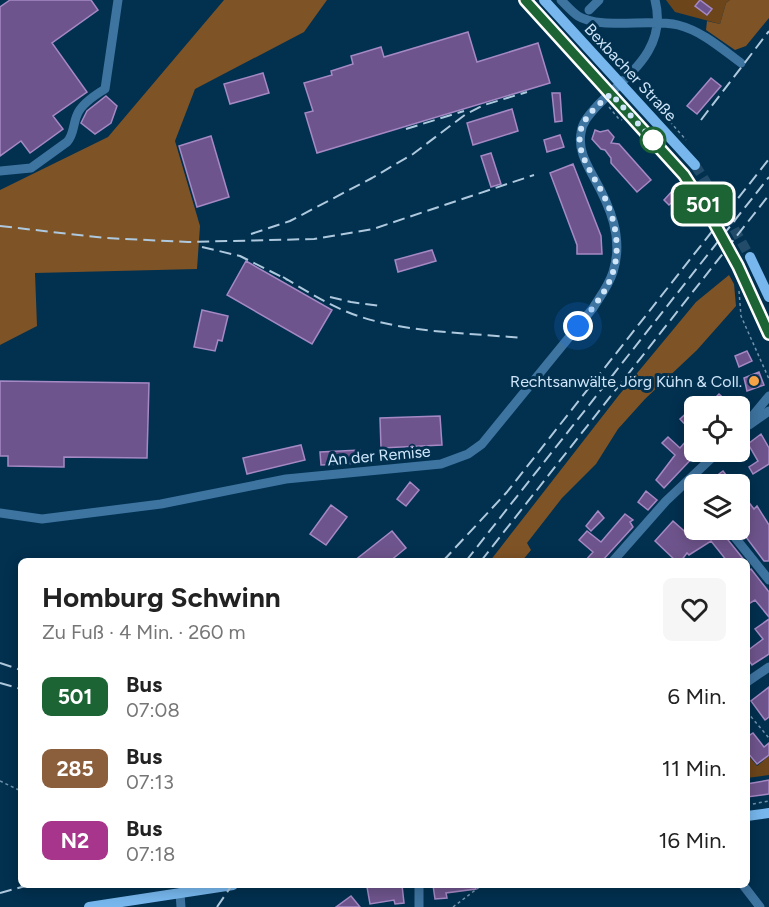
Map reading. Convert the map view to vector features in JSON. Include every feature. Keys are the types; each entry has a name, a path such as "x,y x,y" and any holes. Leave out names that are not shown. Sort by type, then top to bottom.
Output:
{"main road":[{"name":"Bexbacher Straße","path":"525,0 695,165"},
{"name":"Bexbacher Straße","path":"544,0 684,175"},
{"path":"750,257 769,297"},
{"path":"738,266 769,334"},
{"path":"750,816 769,813"},
{"path":"88,907 212,888"}],"street":[{"path":"0,171 32,168 67,142 81,108 105,89 118,0"},
{"name":"Bexbacher Straße","path":"561,0 579,17 594,21 658,22 680,25 699,33 741,63"},
{"path":"589,10 599,0"},
{"path":"655,0 658,22"},
{"name":"An der Remise","path":"0,513 42,519 75,515 180,501 286,479 441,465 468,454 493,433 593,308 608,285 614,271 616,229 604,196 586,163 580,140 583,124 633,73 647,54 658,22"},
{"path":"750,419 769,396"},
{"path":"750,425 769,411"},
{"path":"699,474 709,462"},
{"path":"618,558 684,490"},
{"path":"737,540 769,580"},
{"path":"750,680 769,667"},
{"path":"419,888 419,907"},
{"path":"745,888 760,907"},
{"path":"180,893 181,907"}],"path":[{"path":"739,287 741,316 769,380"},
{"path":"750,716 769,738"},
{"path":"0,781 18,790"},
{"path":"750,804 769,801"},
{"path":"453,907 478,888"}],"shaded area":[{"path":"224,0 327,0 304,32 195,89 175,141 200,226 197,269 35,273 37,326 0,345 0,190 108,137"},
{"path":"666,0 730,0 726,3 720,24 675,12"},
{"path":"730,0 769,0 769,18 746,46 735,50 706,30 707,21 720,24 726,3"},
{"path":"729,275 734,284 736,306 697,350 645,399 618,429 596,464 562,498 527,543 531,550 524,558 492,558 619,395 696,302"},
{"path":"769,756 769,775 750,778 750,758 757,766"}],"building":[{"path":"10,0 91,0 98,10 52,43 87,92 53,116 63,129 30,153 21,141 0,156 0,7"},
{"path":"700,0 712,9 707,15 695,6"},
{"path":"468,32 477,62 538,43 550,83 317,153 305,113 313,111 304,83 332,75 331,71 353,64 351,56 381,47 384,57"},
{"path":"263,73 269,93 230,104 224,84"},
{"path":"711,78 721,86 697,114 687,106"},
{"path":"552,93 560,93 562,121 555,122"},
{"path":"106,96 117,106 111,123 95,134 81,123 87,111"},
{"path":"512,109 518,131 473,145 467,123"},
{"path":"595,130 600,132 608,130 614,137 611,143 619,144 651,180 637,192 611,163 611,158 605,150 601,149 592,139"},
{"path":"560,135 564,147 547,152 544,140"},
{"path":"211,136 229,197 197,207 179,146"},
{"path":"491,153 501,184 491,187 481,156"},
{"path":"573,164 601,236 602,254 577,254 577,245 550,173"},
{"path":"674,189 680,195 669,205 664,200"},
{"path":"432,250 436,261 398,272 395,260"},
{"path":"246,261 332,310 312,344 227,295"},
{"path":"202,310 228,316 222,341 218,340 215,351 194,347"},
{"path":"747,351 752,361 739,367 735,356"},
{"name":"Rechtsanwälte Jörg Kühn & Coll.","path":"759,372 764,385 747,391 744,378"},
{"path":"0,381 149,383 147,458 64,457 64,467 8,466 8,456 0,456"},
{"path":"440,416 442,445 381,448 380,418"},
{"path":"761,434 769,448 769,464 753,474 749,467 758,461 750,447 750,442"},
{"path":"668,437 680,448 684,443 684,462 689,462 664,488 656,480 675,455 662,443"},
{"path":"301,445 305,460 247,474 243,458"},
{"path":"360,450 361,463 321,465 320,452"},
{"path":"410,482 419,490 406,506 397,499"},
{"path":"646,491 657,500 648,510 638,502"},
{"path":"750,504 754,509 757,506 769,525 769,561 764,561 748,540"},
{"path":"331,505 347,517 326,545 310,534"},
{"path":"598,511 604,518 591,531 586,526"},
{"path":"625,514 633,520 630,522 633,527 605,558 588,558 593,552 579,540 587,531 601,542"},
{"path":"673,521 684,531 684,540 728,540 743,558 725,558 711,541 689,555 687,553 683,558 673,558 655,541"},
{"path":"392,531 406,548 394,558 358,558"},
{"path":"750,570 769,592 769,617 755,600 750,603"},
{"path":"769,619 769,654 752,665 750,649 763,639 755,629"},
{"path":"769,687 769,717 765,720 751,701"},
{"path":"753,733 764,747 769,743 769,755 757,764 750,756 750,735"},
{"path":"769,780 769,794 750,797 750,783"},
{"path":"367,888 402,888 404,903 395,904 394,900 370,904"},
{"path":"433,888 476,888 446,893 447,898 435,899"},
{"path":"351,896 360,907 336,907"}],"tunnel":[{"path":"695,165 750,257"},
{"path":"684,175 738,266"}],"railway":[{"path":"701,120 769,31"},
{"path":"251,234 290,221 372,178 413,154 466,114 484,105 527,92"},
{"path":"406,129 464,111"},
{"path":"446,558 507,492 769,159"},
{"path":"0,226 105,238 188,242 314,239 373,229 534,175"},
{"path":"468,558 769,177"},
{"path":"483,558 769,195"},
{"path":"202,247 240,256 288,280"},
{"path":"283,277 341,309 380,322 441,332 522,338"},
{"path":"330,297 380,306"},
{"path":"0,663 18,669"},
{"path":"0,683 18,688"},
{"path":"0,893 18,888"},
{"path":"217,907 230,888"}],"bus line":[{"name":"501","path":"525,0 684,175 726,243 769,334"}],"place":[{"name":"Rechtsanwälte Jörg Kühn & Coll.","path":"754,381"}],"route":[{"path":"578,326 608,285 614,271 617,243 611,213 581,150 583,124 611,94 653,140"}]}
